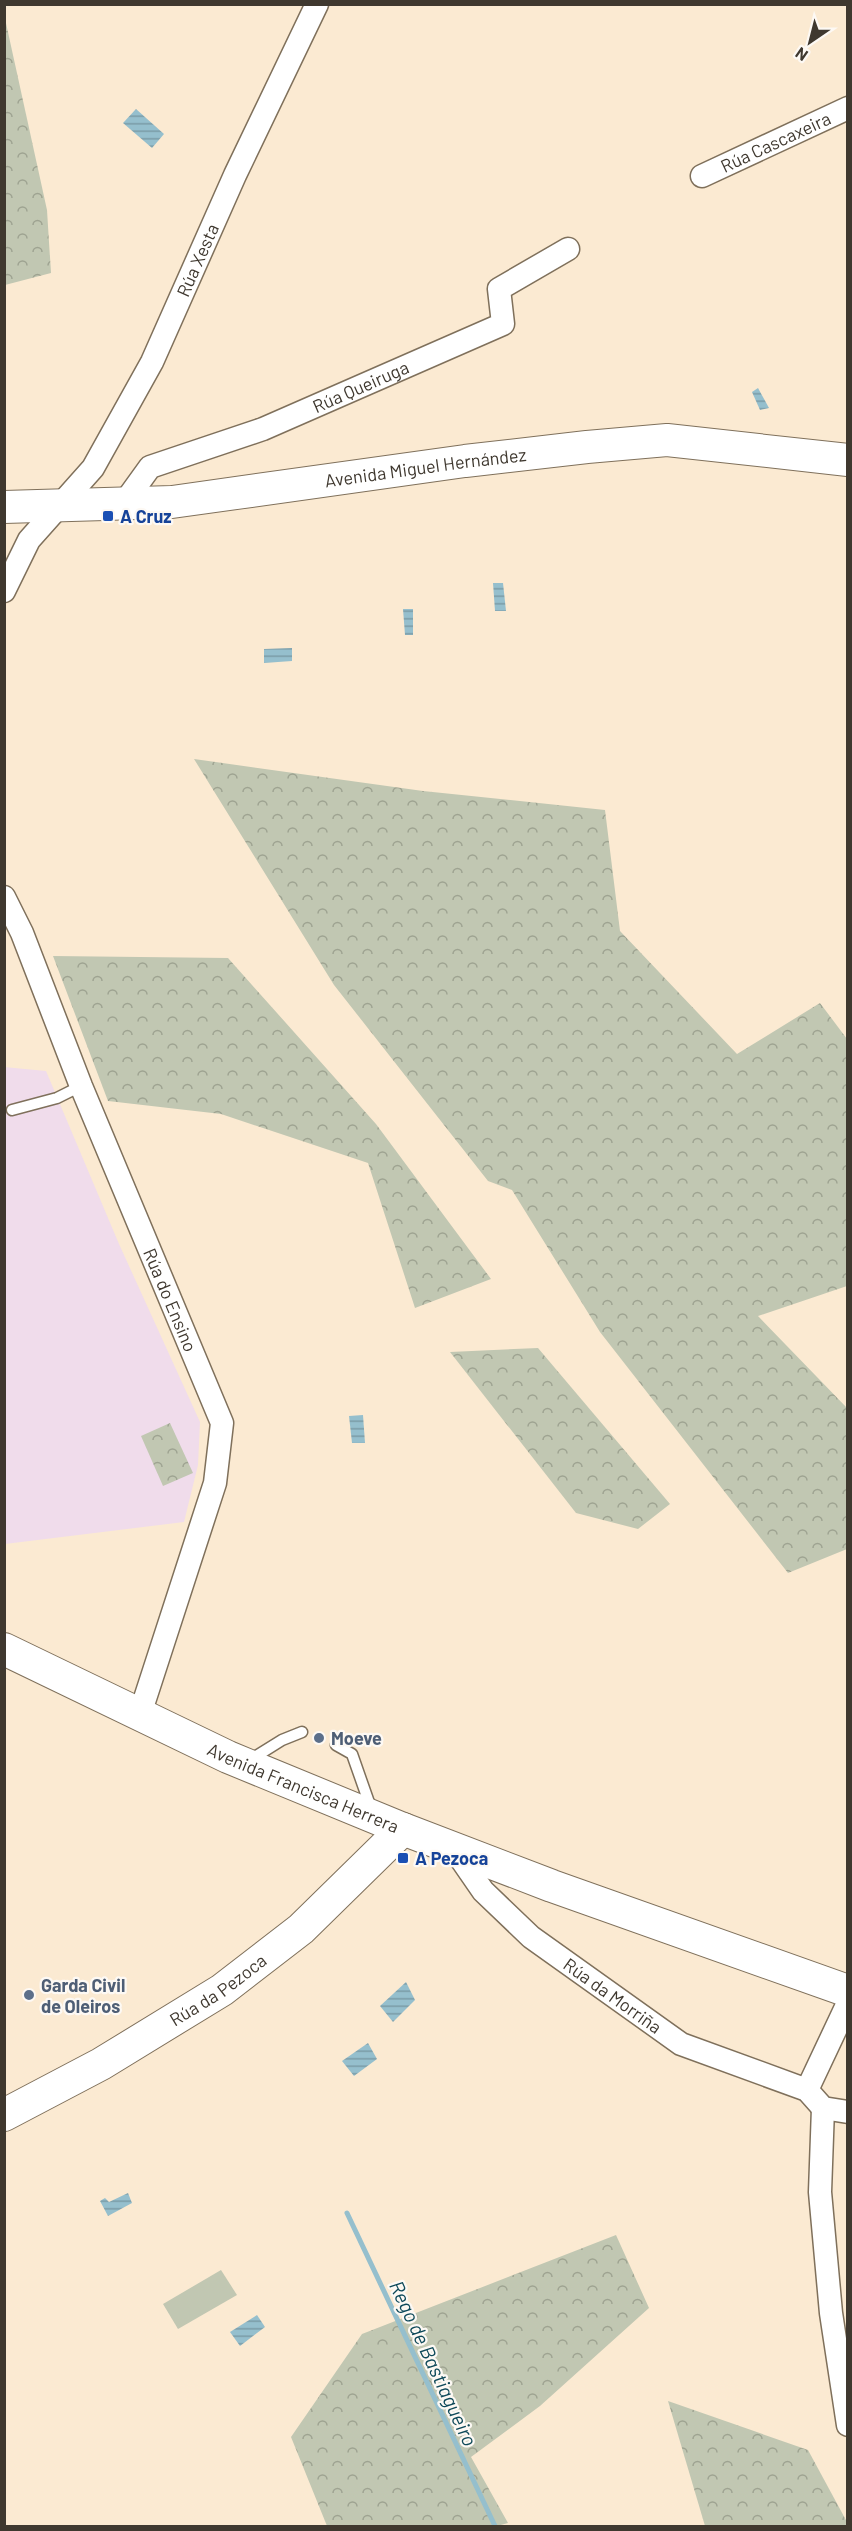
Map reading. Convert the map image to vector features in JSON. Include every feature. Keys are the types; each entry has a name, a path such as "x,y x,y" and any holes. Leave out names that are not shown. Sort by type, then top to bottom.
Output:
{"street":[{"name":"Rúa Xesta","path":"4,591 29,540 93,468 152,362 236,175 317,4"},
{"name":"Rúa Cascaxeira","path":"702,176 848,108"},
{"name":"Rúa Queiruga","path":"124,503 150,467 263,429 504,324 499,289 568,249"},
{"name":"Avenida Miguel Hernández","path":"4,507 172,502 465,460 667,440 848,460"},
{"name":"Rúa do Ensino","path":"4,897 22,933 81,1086 222,1423 215,1483 140,1714"},
{"name":"Avenida Francisca Herrera","path":"4,1649 244,1763 403,1829 552,1886 848,1991"},
{"name":"Rúa da Pezoca","path":"4,2115 101,2064 222,1990 301,1929 403,1829"},
{"name":"Rúa da Morriña","path":"454,1849 483,1891 531,1937 681,2044 807,2090 823,2108"},
{"path":"807,2090 848,2003"},
{"path":"848,2112 823,2108 820,2192 831,2313 848,2425"}],"lane":[{"path":"12,1110 57,1098 81,1086"},
{"path":"244,1763 282,1740 302,1732"},
{"path":"336,1745 352,1754 374,1817"}],"shaded area":[{"path":"4,1067 46,1071 119,1244 200,1422 198,1465 184,1522 5,1544"}],"green space":[{"path":"4,14 47,210 51,273 5,285"},
{"path":"194,759 423,791 605,810 620,931 737,1054 820,1003 847,1039 847,1286 758,1316 847,1408 847,1549 788,1573 600,1332 512,1190 488,1181 334,985"},
{"path":"53,956 228,958 376,1124 491,1279 415,1308 368,1163 221,1114 108,1101"},
{"path":"538,1348 670,1504 638,1529 576,1513 450,1352"},
{"path":"170,1423 193,1473 163,1486 141,1436"},
{"path":"616,2235 649,2308 540,2406 471,2457 508,2523 497,2526 327,2526 291,2437 362,2334"},
{"path":"221,2270 237,2295 178,2329 163,2304"},
{"path":"668,2401 808,2450 847,2522 847,2526 705,2526"}],"water":[{"path":"136,109 164,134 152,148 123,123"},
{"path":"758,388 769,408 760,410 752,392"},
{"path":"493,583 503,583 506,611 495,611"},
{"path":"403,609 413,609 413,635 405,635"},
{"path":"292,648 292,661 264,663 264,649"},
{"path":"363,1415 365,1443 352,1443 349,1416"},
{"path":"406,1982 415,2000 393,2022 380,2006"},
{"path":"368,2043 377,2059 354,2076 342,2061"},
{"path":"128,2193 132,2203 108,2216 100,2201 105,2198 109,2202"},
{"path":"257,2315 265,2327 240,2346 230,2332"}],"waterway":[{"name":"Rego de Bastiagueiro","path":"347,2213 495,2526"}],"place":[{"name":"A Cruz","path":"108,516"},
{"name":"Moeve","path":"319,1738"},
{"name":"A Pezoca","path":"403,1858"},
{"name":"Garda Civil de Oleiros","path":"29,1995"}]}
